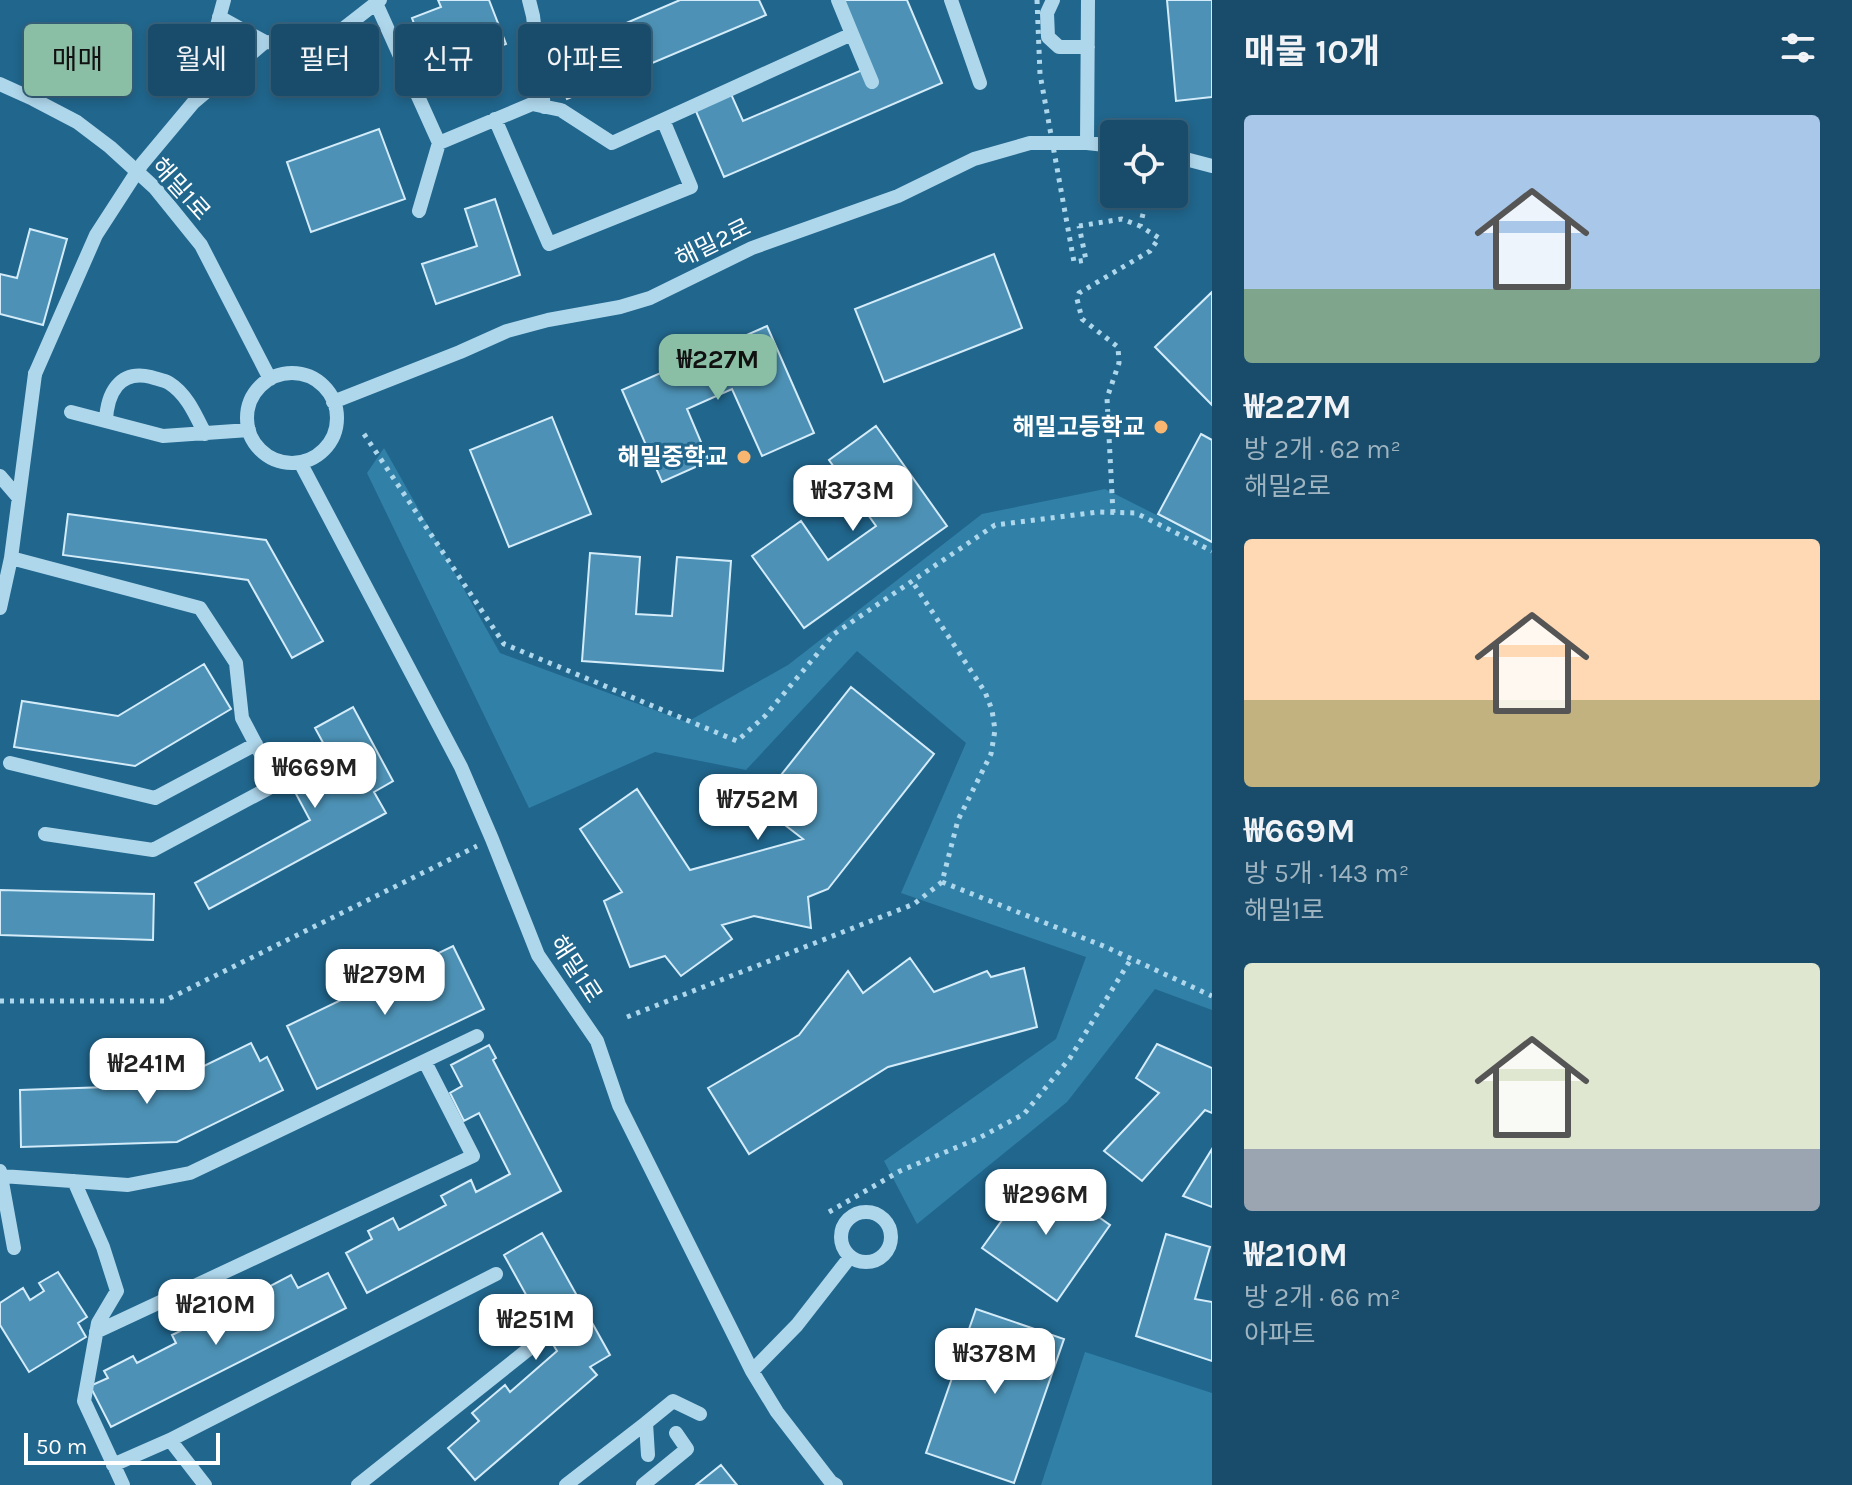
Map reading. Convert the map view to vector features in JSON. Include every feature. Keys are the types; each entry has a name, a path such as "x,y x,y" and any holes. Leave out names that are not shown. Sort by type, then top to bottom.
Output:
{"street":[{"path":"217,24 224,0"},
{"path":"529,0 544,107"},
{"path":"838,0 872,82"},
{"path":"951,0 980,83"},
{"path":"1053,0 1047,13 1048,37 1059,47 1088,47"},
{"path":"1087,143 1088,0"},
{"path":"219,17 265,42 321,46 378,1 439,143 419,211"},
{"path":"439,143 532,104 561,110 612,143 852,34"},
{"path":"0,608 11,558 35,374 96,235 142,164 193,103 265,42"},
{"name":"해밀1로","path":"0,84 77,122 155,188 201,245 270,379"},
{"path":"495,119 549,244 691,187 663,120"},
{"name":"해밀2로","path":"333,402 507,331 650,298 752,248 898,196 974,159 1030,143 1100,144"},
{"path":"1188,160 1212,166"},
{"path":"292,373 307,376 320,383 333,402 337,422 333,436 325,449 301,464 271,458 259,449 251,437 247,423 248,408 254,394 270,379 292,373"},
{"path":"106,421 106,404 114,388 127,377 139,374 168,382 190,404 205,434"},
{"path":"71,412 163,436 249,430"},
{"name":"해밀1로","path":"301,464 461,767 538,955 597,1041 619,1105 752,1371 777,1412 836,1485"},
{"path":"0,476 18,497"},
{"path":"11,558 200,608 236,663 242,718 273,777 288,782 153,850 45,834"},
{"path":"10,763 155,798 256,744"},
{"path":"14,1248 1,1174 128,1185 190,1173 477,1036"},
{"path":"96,1332 473,1156 425,1062"},
{"path":"74,1181 103,1247 117,1291 98,1323 84,1401 123,1485"},
{"path":"752,1371 797,1325 850,1257"},
{"path":"113,1465 170,1440 496,1274"},
{"path":"358,1485 530,1348"},
{"path":"566,1485 673,1401 700,1414"},
{"path":"646,1423 648,1455"},
{"path":"643,1485 687,1449 676,1433"},
{"path":"170,1440 205,1485"}],"path":[{"path":"1037,0 1040,74 1074,262 1086,260 1079,226 1122,219 1159,238 1150,251 1079,293 1077,299 1082,319 1118,347 1119,363 1107,398 1113,513"},
{"path":"1140,226 1144,208"},
{"path":"364,434 504,644 737,741 765,716 834,634 995,525 1098,512 1136,513 1212,551"},
{"path":"627,1017 914,904 942,882 958,820 991,754 995,730 985,692 912,581"},
{"path":"0,1001 164,1001 492,839"},
{"path":"942,882 1131,959 1212,996"},
{"path":"829,1212 900,1171 979,1138 1024,1114 1070,1058 1131,959"}],"shaded area":[{"path":"384,448 500,653 687,722 788,665 982,514 1105,489 1212,543 1212,1010 1155,989 1067,1102 917,1224 884,1161 1056,1039 1086,957 901,893 966,743 857,651 746,770 655,752 529,808 367,473"},
{"path":"1085,1352 1212,1393 1212,1485 1041,1485"}],"building":[{"path":"438,0 489,0 498,24 414,24 412,18 441,7"},
{"path":"680,0 759,0 766,15 651,64 651,24 624,24"},
{"path":"838,0 907,0 942,83 724,177 695,109 731,94 743,121 867,68"},
{"path":"1167,0 1212,0 1212,97 1176,101"},
{"path":"379,129 405,199 311,232 287,162"},
{"path":"495,199 520,275 436,304 422,264 477,246 465,209"},
{"path":"30,229 67,239 43,325 0,314 0,274 17,278"},
{"path":"994,254 1022,328 884,382 855,309"},
{"path":"1212,292 1212,405 1155,347"},
{"path":"767,326 814,433 762,456 732,389 687,409 709,461 662,482 622,390"},
{"path":"552,417 591,514 509,547 470,450"},
{"path":"876,426 947,526 804,628 752,556 801,521 828,560 876,526 829,460"},
{"path":"1201,434 1212,440 1212,542 1158,514"},
{"path":"68,514 266,540 323,641 292,658 248,580 63,555"},
{"path":"590,553 640,557 636,614 672,616 677,557 731,561 723,671 582,661"},
{"path":"204,664 231,709 135,766 14,747 22,701 118,716"},
{"path":"851,687 934,754 828,889 808,897 811,928 754,916 722,925 732,939 681,976 665,956 630,967 604,901 622,892 580,829 637,789 690,870 803,839 758,804"},
{"path":"353,707 393,781 374,792 386,813 209,909 195,883 310,820 295,792 338,770 315,728"},
{"path":"0,890 154,894 153,940 0,935"},
{"path":"453,946 484,1009 317,1089 287,1026"},
{"path":"910,958 934,992 987,971 991,977 1024,968 1037,1027 888,1067 749,1154 708,1088 799,1035 848,971 863,993"},
{"path":"251,1043 260,1061 267,1057 283,1090 177,1142 21,1147 20,1090 165,1085"},
{"path":"1157,1044 1212,1068 1212,1113 1205,1110 1142,1181 1104,1151 1159,1093 1136,1078"},
{"path":"489,1045 496,1058 493,1060 561,1191 367,1293 346,1253 372,1239 368,1231 393,1218 399,1230 446,1205 441,1196 471,1180 476,1192 510,1174 479,1113 464,1121 450,1093 462,1086 451,1065"},
{"path":"1212,1149 1212,1207 1183,1196"},
{"path":"1036,1173 1110,1225 1057,1301 982,1248"},
{"path":"542,1233 610,1355 590,1367 597,1375 475,1480 448,1448 479,1421 472,1413 505,1385 510,1392 557,1351 545,1331 537,1336 525,1314 534,1309 504,1255"},
{"path":"1166,1234 1210,1247 1195,1299 1212,1302 1212,1361 1136,1336"},
{"path":"58,1272 87,1317 78,1323 86,1337 29,1372 0,1325 0,1303 23,1288 30,1300 44,1291 39,1283"},
{"path":"328,1273 346,1308 111,1427 90,1386 108,1378 104,1371 133,1356 137,1363 176,1343 172,1335 206,1318 209,1325 258,1300 255,1294 291,1275 298,1288"},
{"path":"976,1309 1064,1339 1014,1483 926,1453"},
{"path":"721,1465 737,1485 696,1485"}],"place":[{"name":"해밀고등학교","path":"1161,427"},
{"name":"해밀중학교","path":"744,457"}]}
